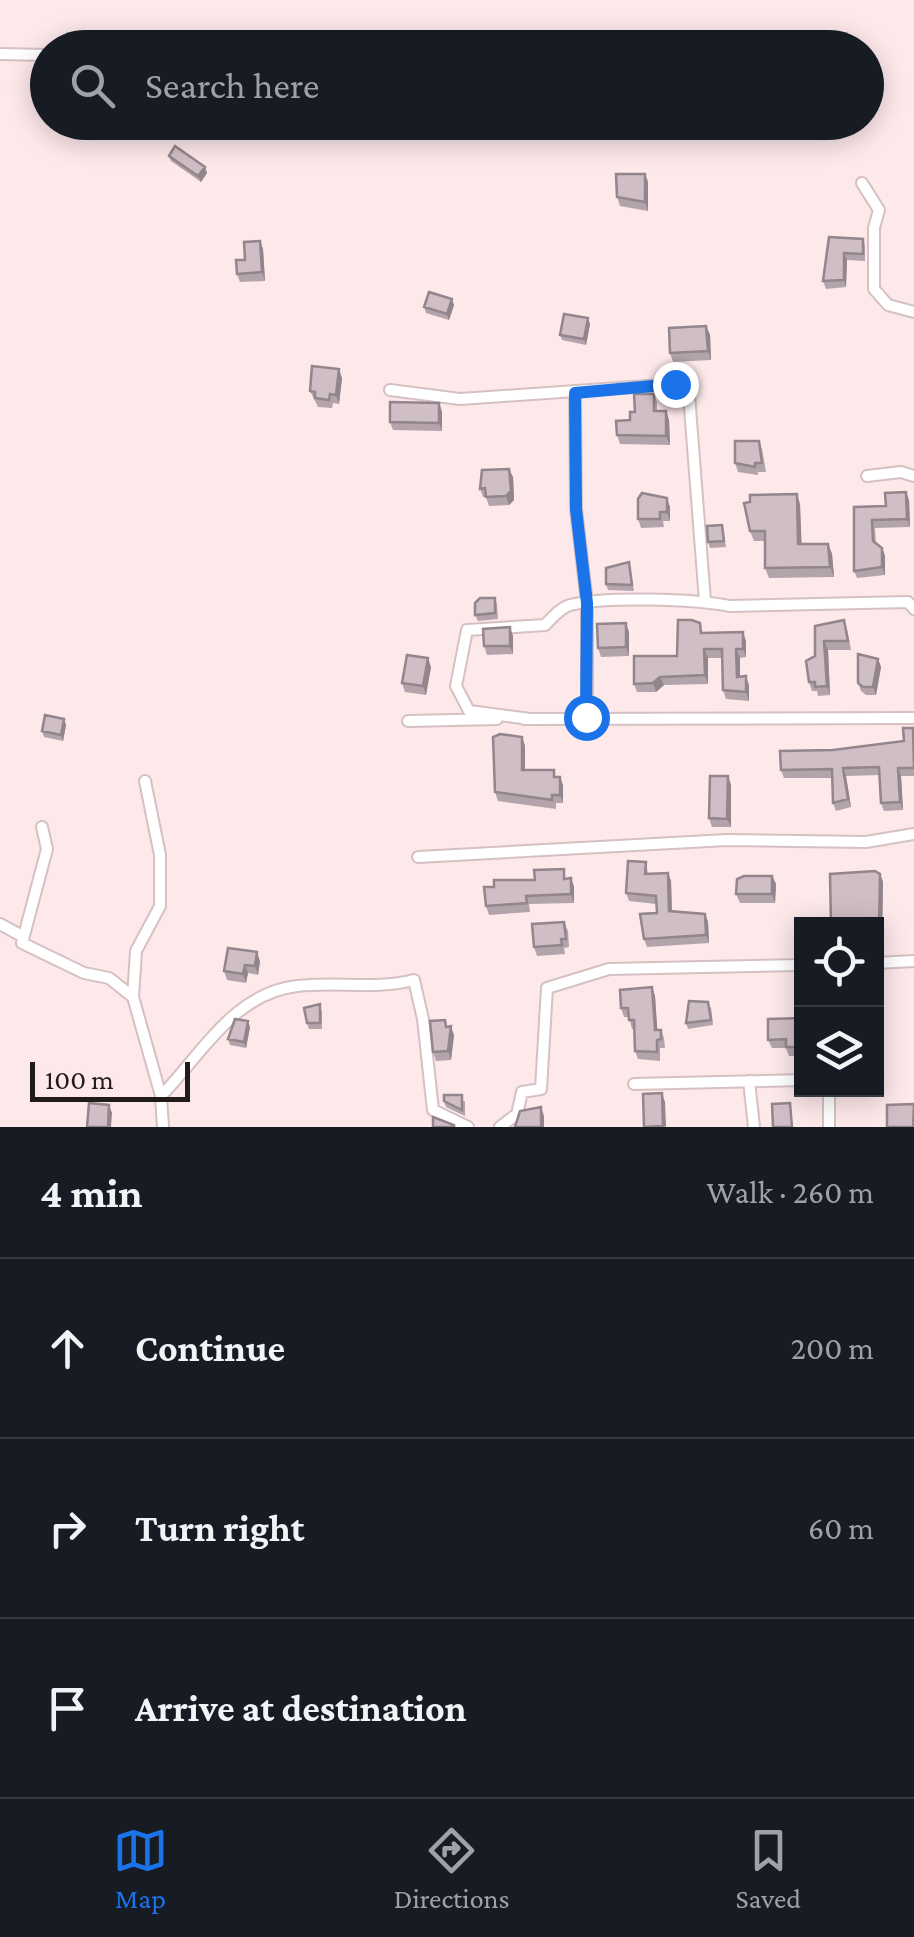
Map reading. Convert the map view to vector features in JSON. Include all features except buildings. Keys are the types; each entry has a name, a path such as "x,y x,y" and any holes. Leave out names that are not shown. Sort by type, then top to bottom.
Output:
{"street":[{"path":"0,54 30,55"},
{"path":"862,183 879,210 874,228 874,289 888,305 914,312"},
{"path":"390,390 460,399 675,384 690,395 705,601"},
{"path":"575,393 576,509 587,603 586,717"},
{"path":"867,476 901,472 914,476"},
{"path":"530,718 469,711 456,686 467,630 545,625 565,606 587,603 705,601 730,606 908,602 914,609"},
{"path":"408,721 914,718"},
{"path":"145,781 160,856 160,906 136,951 133,996 161,1096 164,1127"},
{"path":"42,827 47,849 35,907 22,943 84,973 109,978 133,996"},
{"path":"418,856 727,840 866,842 914,834"},
{"path":"0,924 22,936"},
{"path":"884,963 914,961"},
{"path":"500,1127 516,1114 522,1092 541,1090 547,988 609,969 794,965"},
{"path":"161,1096 240,1007 295,986 384,987 414,980 424,1018 432,1110 468,1127"},
{"path":"634,1084 794,1080"},
{"path":"749,1081 754,1127"},
{"path":"828,1127 829,1097"}],"route":[{"path":"586,717 587,603 576,509 575,393 675,384"}]}
